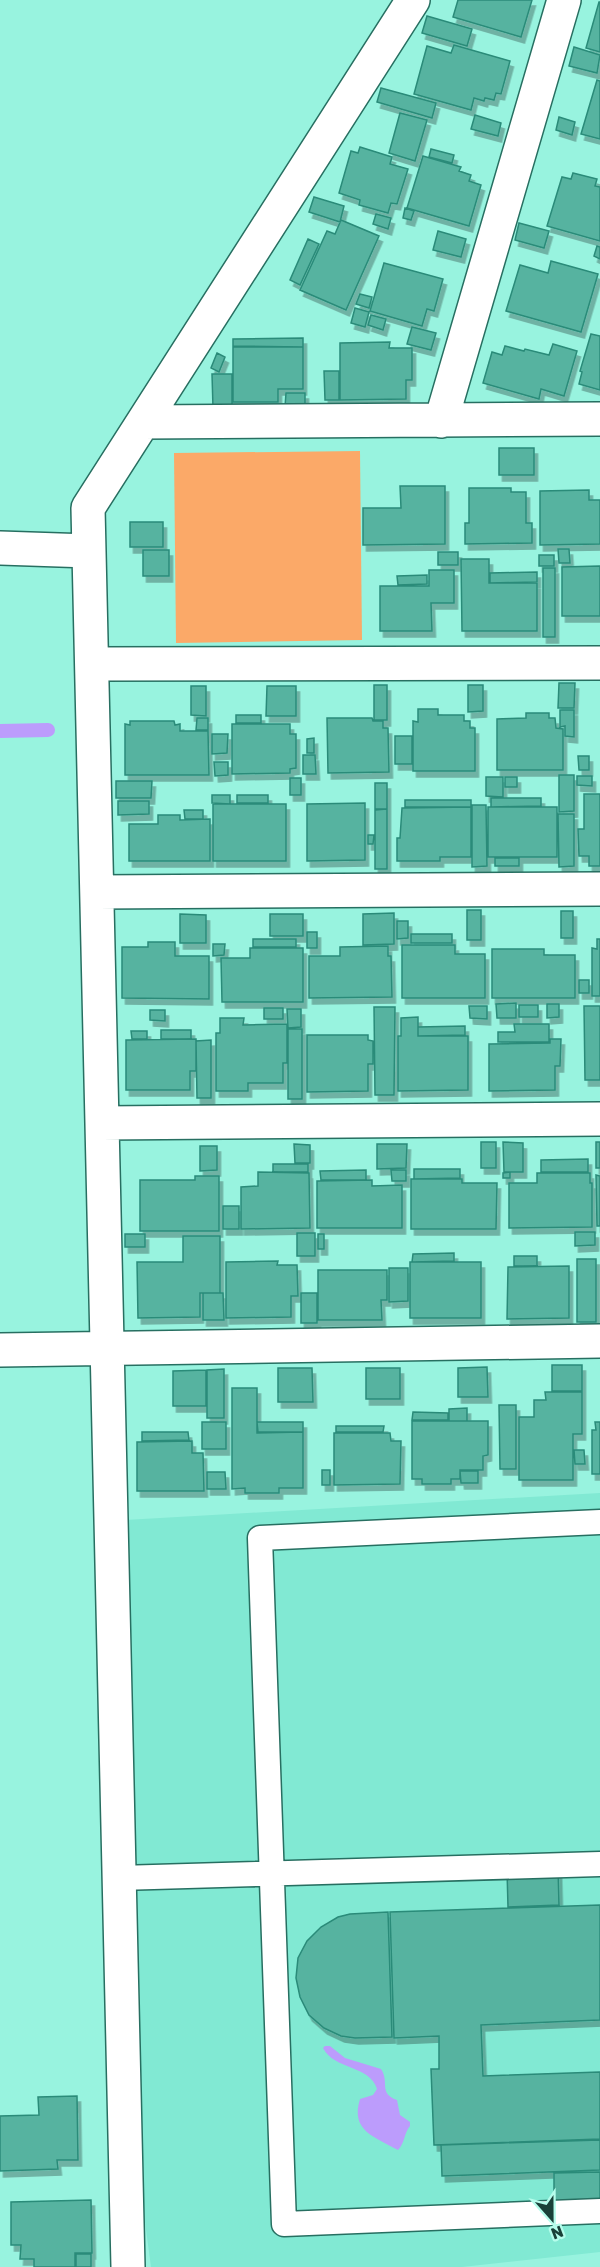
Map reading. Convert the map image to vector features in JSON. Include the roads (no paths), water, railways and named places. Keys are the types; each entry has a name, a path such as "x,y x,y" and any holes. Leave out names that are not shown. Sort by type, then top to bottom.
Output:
{"street":[{"path":"128,2267 88,508 413,0"},
{"path":"441,421 564,0"},
{"path":"143,422 600,419"},
{"path":"0,548 89,551"},
{"path":"92,664 600,663"},
{"path":"96,892 600,889"},
{"path":"102,1123 600,1119"},
{"path":"0,1350 600,1341"}],"lane":[{"path":"600,1522 260,1538 285,2224 600,2211"},
{"path":"118,1878 600,1864"}],"waterway":[{"path":"0,731 48,730"}]}
